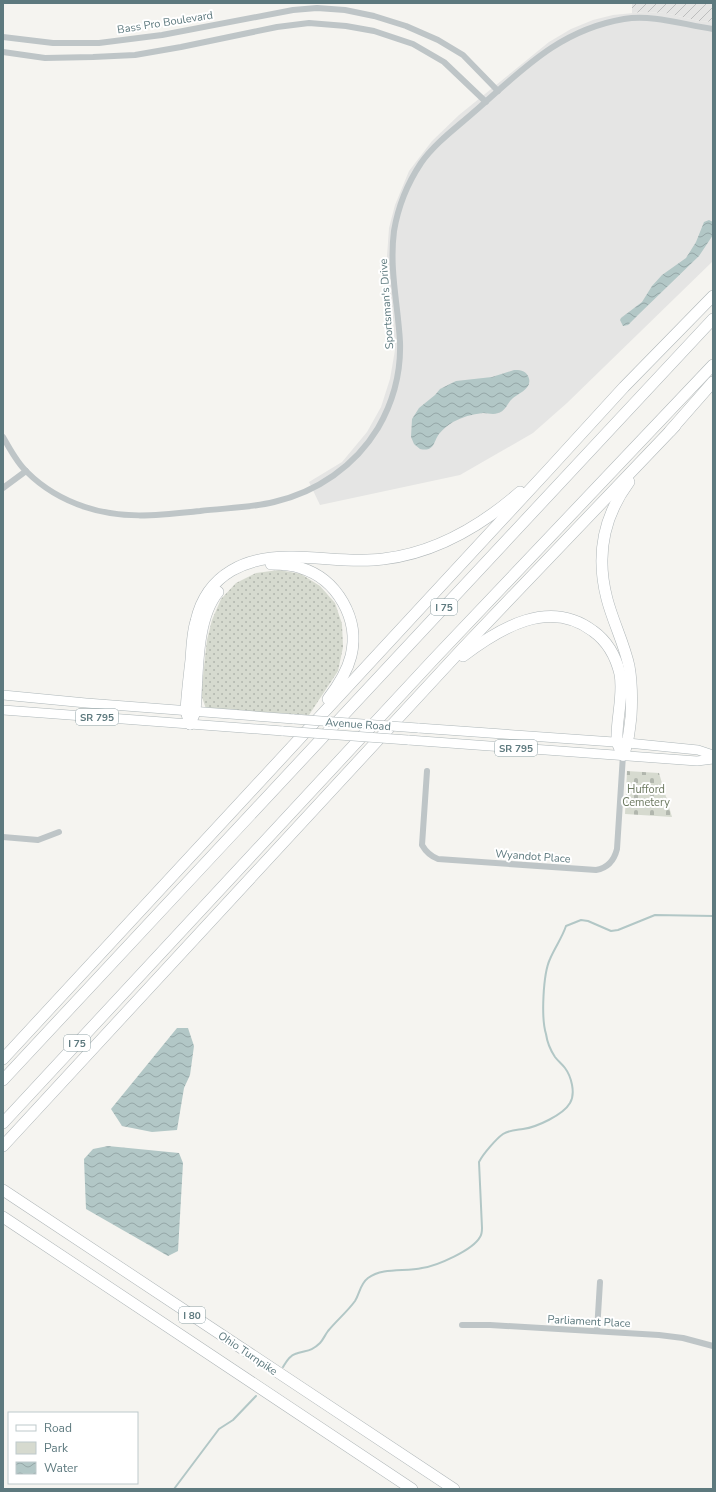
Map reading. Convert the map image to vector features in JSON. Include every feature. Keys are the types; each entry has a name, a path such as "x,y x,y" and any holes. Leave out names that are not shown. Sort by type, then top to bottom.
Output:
{"highway":[{"path":"3,1059 624,387 713,296"},
{"name":"I 75","path":"3,1080 713,319"},
{"name":"I 75","path":"3,1123 433,660 713,365"},
{"path":"623,743 632,694 631,679 625,651 607,600 604,586 601,557 602,542 610,514 624,488 713,382"},
{"path":"3,1146 439,676 463,648 675,426"},
{"path":"190,724 194,631 198,611 210,590 228,573 250,562 274,557 363,560 396,557 421,551 439,544 474,526 514,498 550,468"},
{"path":"191,712 202,631 207,612 219,591 246,570 260,566 270,564 292,565 311,572 327,582 337,593 345,606 353,634 352,654 338,685 282,756"},
{"path":"439,676 480,643 522,621 552,616 561,617 580,623 592,630 603,640 609,648 620,674 623,755"},
{"path":"3,1048 14,1038 27,1032"},
{"name":"Ohio Turnpike","path":"3,1190 454,1489"},
{"name":"Ohio Turnpike","path":"3,1217 412,1489"}],"main road":[{"name":"Avenue Road","path":"3,695 191,712 623,743 698,750 713,756"},
{"name":"Avenue Road","path":"3,710 697,761 713,759"}],"street":[{"name":"Bass Pro Boulevard","path":"3,37 52,43 99,43 162,35 293,10 317,8 346,10 374,16 406,26 438,40 463,55 498,91"},
{"name":"Sportsman's Drive","path":"3,437 26,471 45,487 78,504 106,513 131,516 162,515 272,503 296,496 317,486 340,472 368,442 388,408 394,391 400,356 400,340 392,264 393,243 399,210 405,193 418,169 438,143 545,51 561,41 594,26 628,18 645,18 713,29"},
{"path":"3,52 45,58 93,58 135,55 277,27 309,23 346,26 374,32 419,48 444,62 486,102"},
{"path":"3,488 26,471"},
{"name":"Wyandot Place","path":"427,771 422,845 432,857 438,859 596,870 606,867 615,856 617,849 623,755"},
{"path":"3,837 38,840 59,832"},
{"path":"597,1331 600,1282"},
{"name":"Parliament Place","path":"462,1325 490,1325 597,1331 683,1338 713,1346"}],"shaded area":[{"path":"632,3 713,3 713,22 699,21 665,13 632,13"},
{"path":"644,12 665,13 699,21 713,22 713,261 567,403 533,433 460,475 320,505 309,482 342,462 367,432 381,407 390,379 395,350 393,317 386,270 389,228 395,205 409,171 432,141 459,115 549,42 571,29 593,20 613,15"}],"green space":[{"path":"279,570 301,574 320,586 335,603 342,624 343,647 338,671 309,715 206,709 201,694 207,640 212,620 221,599 236,583 256,573"},
{"name":"Hufford Cemetery","path":"627,771 659,773 672,817 625,814"}],"water":[{"path":"709,220 713,222 713,235 699,256 628,325 623,326 620,320 621,318 642,302 652,286 662,275 686,258 696,242 704,222"},
{"path":"514,370 524,371 528,376 529,384 525,390 511,400 503,411 494,414 475,414 456,420 442,430 431,448 425,450 420,449 414,444 411,437 412,419 419,408 440,389 456,381 492,377"},
{"path":"177,1028 188,1028 194,1046 190,1075 184,1088 177,1130 152,1132 122,1126 111,1109"},
{"path":"108,1146 179,1153 183,1163 178,1251 168,1256 86,1209 84,1159 93,1149"}],"waterway":[{"path":"283,1367 291,1356 311,1349 320,1343 328,1331 355,1301 365,1280 368,1278 380,1272 429,1267 454,1257 476,1242 482,1234 479,1162 481,1159 493,1143 503,1134 510,1131 529,1128 542,1123 562,1112 570,1103 573,1094 571,1080 567,1071 555,1057 549,1046 544,1027 543,1007 544,985 548,966 566,926 581,920 588,921 611,931 618,930 655,915 713,916"},
{"path":"174,1489 219,1429 233,1420 256,1396"}]}
